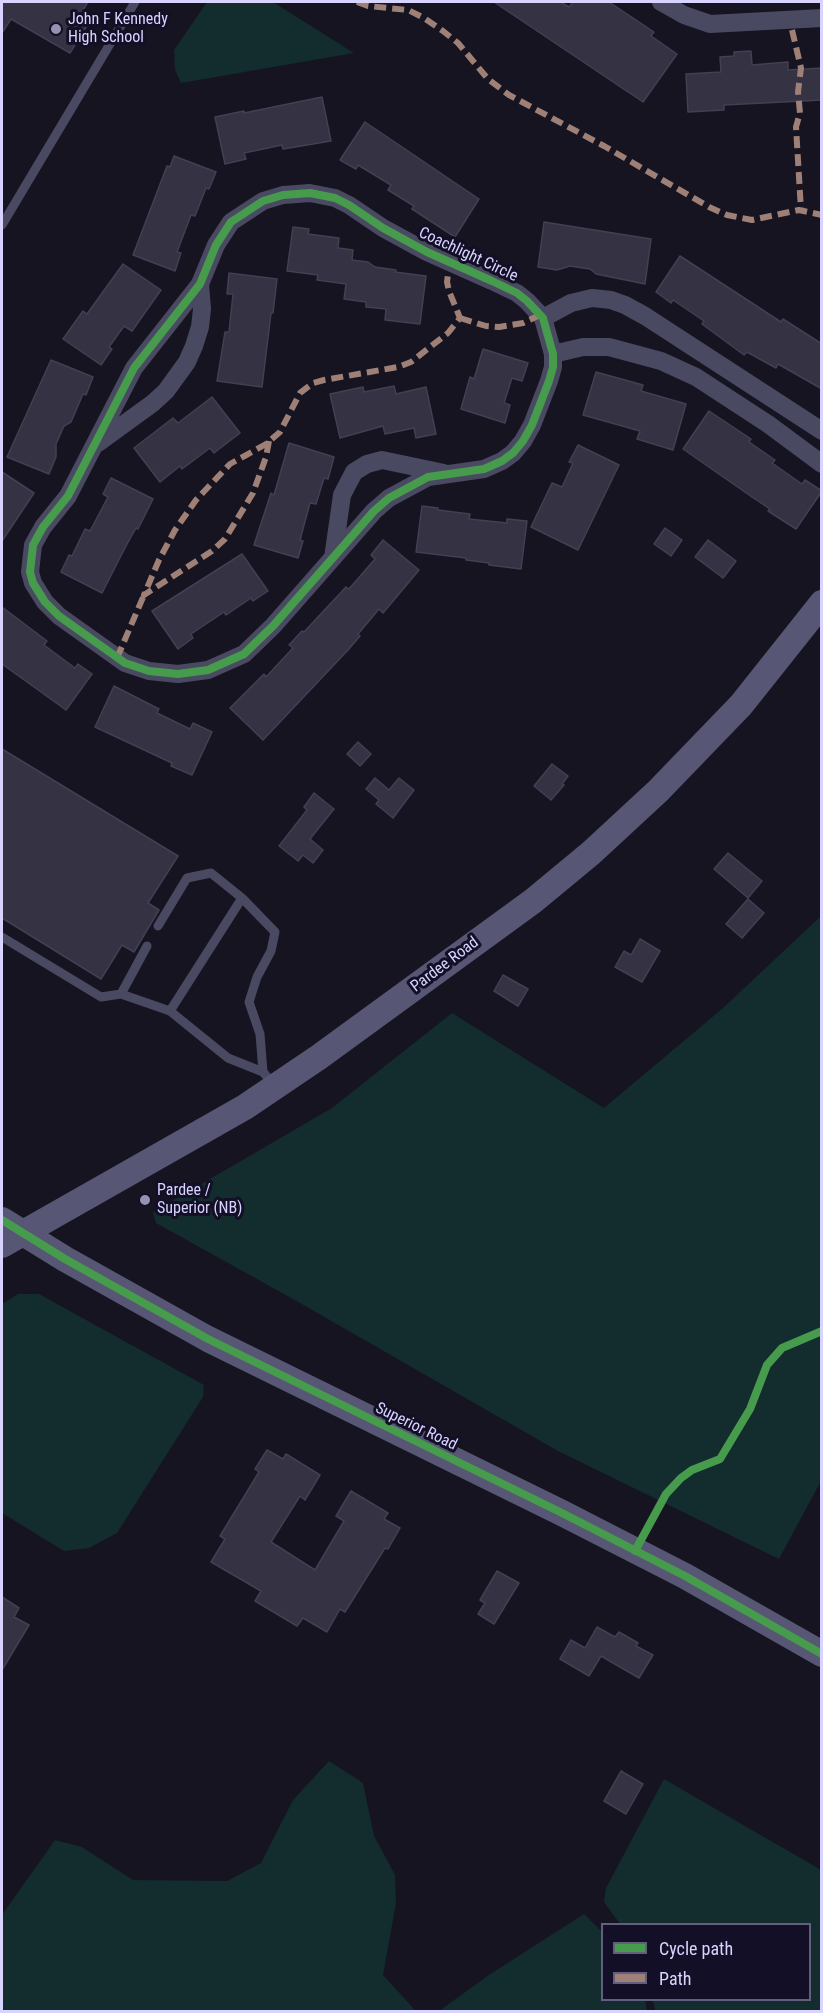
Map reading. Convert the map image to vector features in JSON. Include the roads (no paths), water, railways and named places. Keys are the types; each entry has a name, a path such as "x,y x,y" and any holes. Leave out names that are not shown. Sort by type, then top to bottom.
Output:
{"main road":[{"name":"Pardee Road","path":"9,1233 124,1174 244,1107 269,1079 319,1058 533,901 616,831 658,791 741,705 822,603"},
{"name":"Superior Road","path":"9,1233 65,1260 208,1339 685,1576 822,1654"}],"street":[{"path":"661,2 684,15 710,24 813,12"},
{"name":"Coachlight Circle","path":"310,193 335,198 382,228 427,252 517,293 543,318 553,354 553,367 532,425 513,453 484,469 428,477 390,498 374,511 244,654 208,670 178,674 148,671 125,663 59,616 39,595 30,572 31,554 37,535 68,496 134,368 200,284 216,245 231,222 263,201 283,195 310,193"},
{"name":"Coachlight Circle","path":"94,446 153,403 166,391 187,362 200,327 202,309 200,284"},
{"path":"543,318 572,303 592,298 611,300 625,305 822,431"},
{"path":"553,354 584,347 609,347 661,361 696,377 768,424 822,464"},
{"name":"Coachlight Circle","path":"333,558 342,495 354,472 367,464 382,460 448,474"}],"lane":[{"path":"2,225 135,2"},
{"path":"158,926 187,878 211,873 242,898 274,932 272,951 257,977 249,1002 260,1034 269,1079"},
{"path":"170,1011 242,898"},
{"path":"2,937 100,997 121,994 170,1011 228,1058 269,1079"},
{"path":"121,994 147,946"}],"place":[{"name":"John F Kennedy High School","path":"56,29"},
{"name":"Pardee / Superior (NB)","path":"145,1200"}]}
